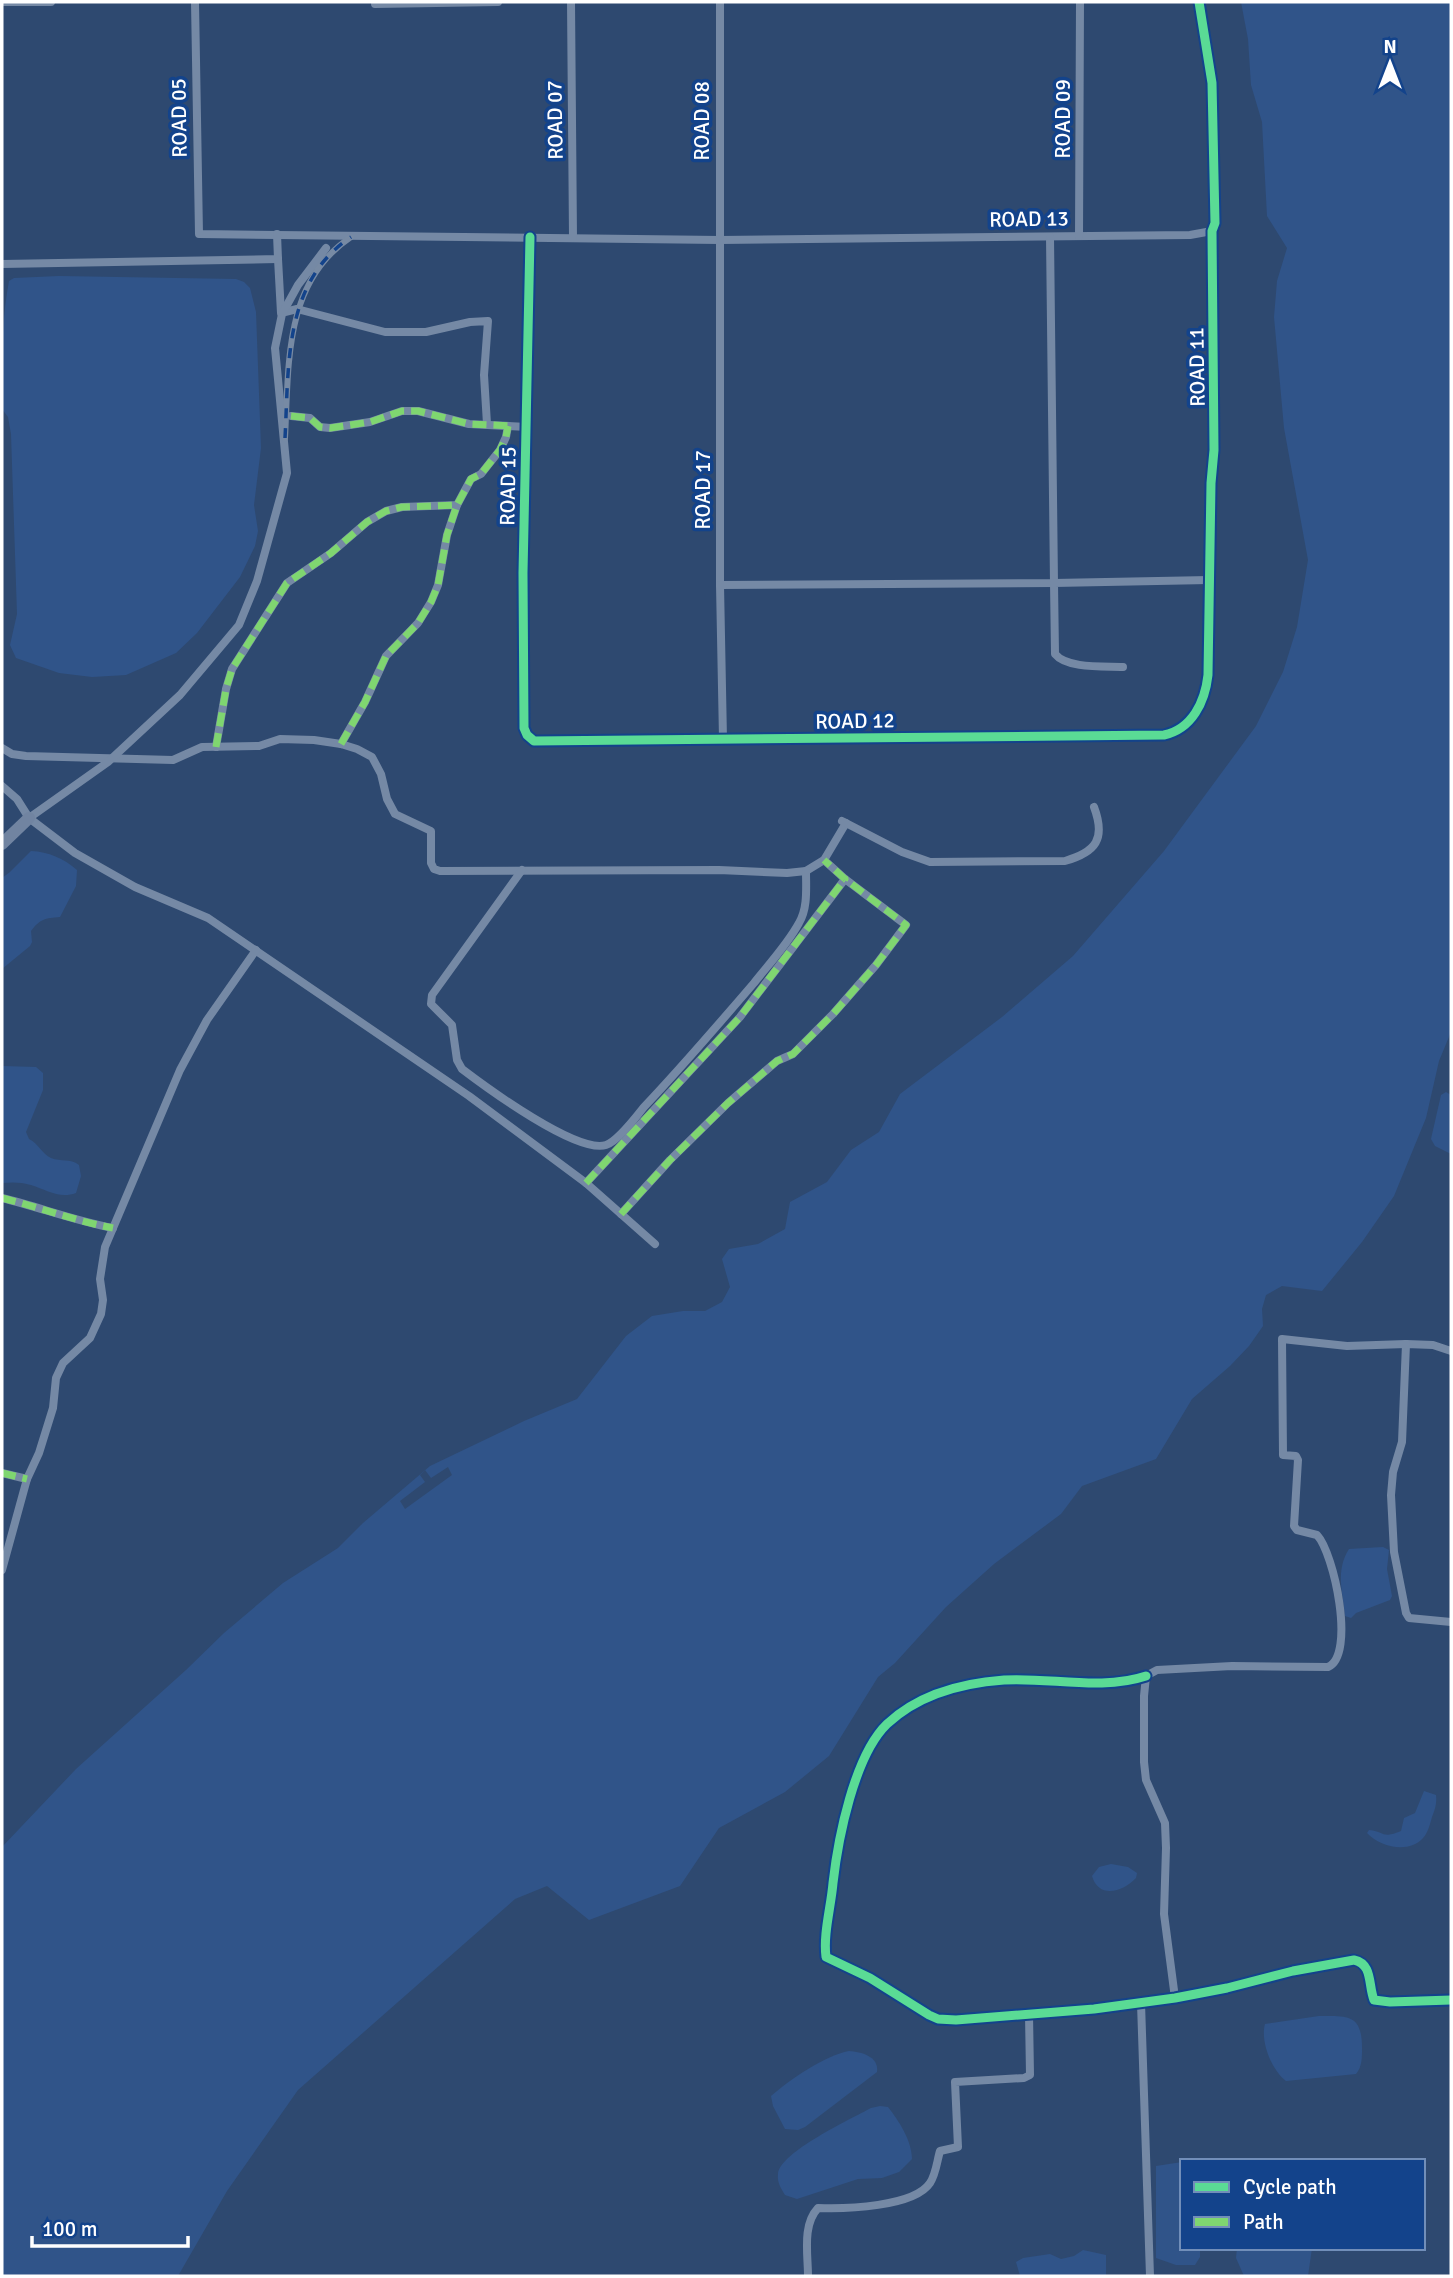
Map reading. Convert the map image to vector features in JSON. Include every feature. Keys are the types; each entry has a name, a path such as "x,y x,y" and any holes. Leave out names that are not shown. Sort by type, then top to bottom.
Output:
{"street":[{"path":"2,2 51,2"},
{"name":"ROAD 05","path":"195,2 199,233"},
{"path":"375,4 498,2"},
{"name":"ROAD 07","path":"571,2 573,238"},
{"name":"ROAD 08","path":"720,2 720,240"},
{"name":"ROAD 09","path":"1079,236 1080,2"},
{"name":"ROAD 11","path":"1184,727 1206,689 1214,450 1212,231 1215,223 1212,83 1199,2"},
{"name":"ROAD 13","path":"199,233 720,240 1190,235 1212,231"},
{"path":"277,234 281,313 298,309 385,332 426,332 470,322 488,321 484,375 487,424"},
{"name":"ROAD 15","path":"527,736 524,728 523,586 530,237"},
{"path":"1049,237 1055,654 1059,659 1079,665 1123,667"},
{"name":"ROAD 17","path":"720,240 723,739"},
{"path":"2,844 29,818 111,759 180,695 239,625 268,547 287,473 275,348 282,314 298,285 326,248"},
{"path":"2,264 278,259"},
{"path":"291,416 310,418 320,427 330,428 370,422 402,411 418,411 469,424 527,427"},
{"path":"341,744 365,702 386,656 418,623 432,602 438,585 447,535 457,505 471,479 481,474 500,450 508,426"},
{"path":"216,747 232,669 287,583 331,553 367,522 386,511 457,505"},
{"path":"720,585 1209,580"},
{"name":"ROAD 12","path":"527,736 534,741 1164,735 1184,727"},
{"path":"2,748 12,754 26,756 173,760 193,749 259,746 291,738 341,744 372,757 382,774 387,799 395,814 432,831 432,863 434,869 440,871 806,871 824,860 837,842 844,822 902,852 930,862 1065,861 1082,856 1092,849 1098,838 1100,825 1094,807"},
{"path":"2,786 17,799 29,818 75,853 104,871 208,918 469,1096 586,1183 655,1244"},
{"path":"621,1214 670,1160 728,1103 777,1061 793,1054 825,1022 876,965 906,925 824,860"},
{"path":"522,870 432,995 430,1004 452,1026 457,1060 462,1069 520,1109 569,1138 595,1145 607,1145 620,1134 685,1064 773,959 800,923 804,911 806,871"},
{"path":"586,1183 740,1017 845,879"},
{"path":"2,1570 27,1479 39,1453 53,1408 56,1378 63,1363 74,1350 90,1338 101,1314 102,1261 113,1228 180,1070 207,1020 256,950"},
{"path":"2,1198 34,1205 76,1221 113,1228"},
{"path":"1451,1350 1433,1345 1347,1346 1282,1339 1283,1455 1296,1456 1298,1461 1294,1526 1297,1531 1317,1535 1327,1552 1340,1617 1341,1644 1338,1659 1334,1664 1328,1667 1232,1666 1157,1670 1146,1676 1116,1682 1006,1680 946,1690 904,1711 885,1726 868,1752 854,1785 841,1831 826,1957 870,1978 938,2019 956,2020 1141,2003 1227,1988 1293,1970 1354,1960 1362,1961 1366,1966 1374,2000 1451,2000"},
{"path":"1406,1344 1402,1442 1393,1472 1391,1495 1394,1552 1400,1590 1409,1618 1451,1622"},
{"path":"2,1473 27,1479"},
{"path":"1146,1676 1144,1762 1146,1780 1164,1823 1164,1914 1175,1998"},
{"path":"1141,2003 1150,2276"},
{"path":"808,2276 809,2227 811,2215 818,2208 886,2205 924,2190 932,2181 940,2151 957,2147 955,2082 1024,2078 1030,2075 1029,2014"}],"water":[{"path":"1241,2 1451,2 1451,1032 1439,1061 1426,1118 1394,1196 1362,1242 1322,1291 1282,1286 1266,1295 1262,1309 1263,1326 1230,1366 1192,1399 1156,1459 1082,1486 1061,1514 994,1564 946,1607 895,1663 878,1677 829,1756 785,1792 719,1828 680,1886 589,1920 547,1886 515,1899 298,2090 227,2191 178,2276 2,2276 2,1847 76,1769 224,1633 283,1583 338,1548 430,1466 577,1399 626,1336 652,1316 705,1311 722,1302 730,1287 722,1259 729,1249 758,1244 785,1229 790,1202 827,1182 851,1150 879,1132 900,1094 1002,1017 1073,956 1164,851 1256,726 1283,672 1297,627 1308,560 1284,428 1274,317 1277,281 1287,248 1267,216 1262,122 1251,85 1248,39"},
{"path":"59,276 236,279 250,288 256,312 261,448 254,505 258,531 255,546 240,577 197,633 176,653 126,675 92,677 59,673 16,658 10,645 17,614 11,434 8,417 2,409 2,345 6,297 9,281 14,278"},
{"path":"31,851 50,854 72,866 77,870 76,886 60,917 37,924 31,931 30,946 2,969 2,878"},
{"path":"2,1066 36,1067 43,1073 43,1090 26,1132 29,1139 48,1156 79,1165 81,1176 76,1193 59,1194 24,1183 2,1183"},
{"path":"1446,1092 1451,1095 1451,1154 1435,1146 1431,1139 1441,1095"},
{"path":"1383,1547 1389,1550 1387,1569 1392,1596 1390,1600 1356,1613 1351,1618 1345,1616 1341,1574 1349,1549"},
{"path":"1424,1791 1436,1795 1436,1804 1428,1831 1417,1843 1395,1847 1379,1842 1367,1833 1369,1830 1387,1835 1401,1831 1404,1818 1415,1813"},
{"path":"1111,1864 1128,1867 1137,1873 1136,1878 1125,1887 1112,1891 1100,1888 1092,1876 1099,1867"},
{"path":"1319,2016 1345,2017 1356,2023 1361,2037 1362,2055 1356,2074 1286,2081 1268,2055 1264,2039 1265,2024"},
{"path":"849,2051 872,2059 877,2072 805,2127 798,2130 785,2129 771,2096 808,2069 830,2057"},
{"path":"880,2106 888,2107 910,2145 912,2159 899,2172 882,2178 858,2179 797,2199 785,2195 778,2174 791,2156 833,2128"},
{"path":"1180,2162 1180,2250 1200,2250 1200,2257 1195,2265 1176,2265 1156,2258 1156,2166"},
{"path":"1083,2250 1106,2255 1106,2276 1020,2276 1016,2262 1023,2258 1050,2254 1061,2259 1074,2256"},
{"path":"1237,2250 1312,2250 1308,2276 1244,2276 1236,2258"}],"pier":[{"path":"448,1467 452,1475 405,1509 400,1501 425,1482 420,1475 425,1470 431,1478"}],"railway":[{"path":"285,438 290,355 301,301 313,277 329,256 351,237"}],"marked path":[{"path":"291,416 310,418 320,427 330,428 370,422 402,411 418,411 469,424 514,426"},
{"path":"216,747 232,669 287,583 331,553 367,522 386,511 402,507 457,505 471,479 481,474 500,450 508,426"},
{"path":"341,744 365,702 386,656 418,623 431,602 438,585 447,535 457,505"},
{"path":"586,1183 740,1017 845,879 824,860"},
{"path":"621,1214 670,1160 728,1103 777,1061 793,1054 833,1014 876,965 906,925 845,879"},
{"path":"2,1198 113,1228"},
{"path":"2,1473 27,1479"}],"cycle path":[{"path":"530,237 523,573 524,728 534,741 1164,735 1174,732 1195,713 1204,695 1208,675 1211,483 1214,450 1212,231 1215,223 1212,83 1199,2"},
{"path":"1146,1676 1111,1683 1004,1680 972,1684 941,1692 912,1705 887,1724 865,1756 850,1799 835,1865 826,1930 826,1957 870,1978 938,2019 956,2020 1094,2009 1175,1998 1354,1960 1367,1970 1374,2000 1451,2000"}]}
